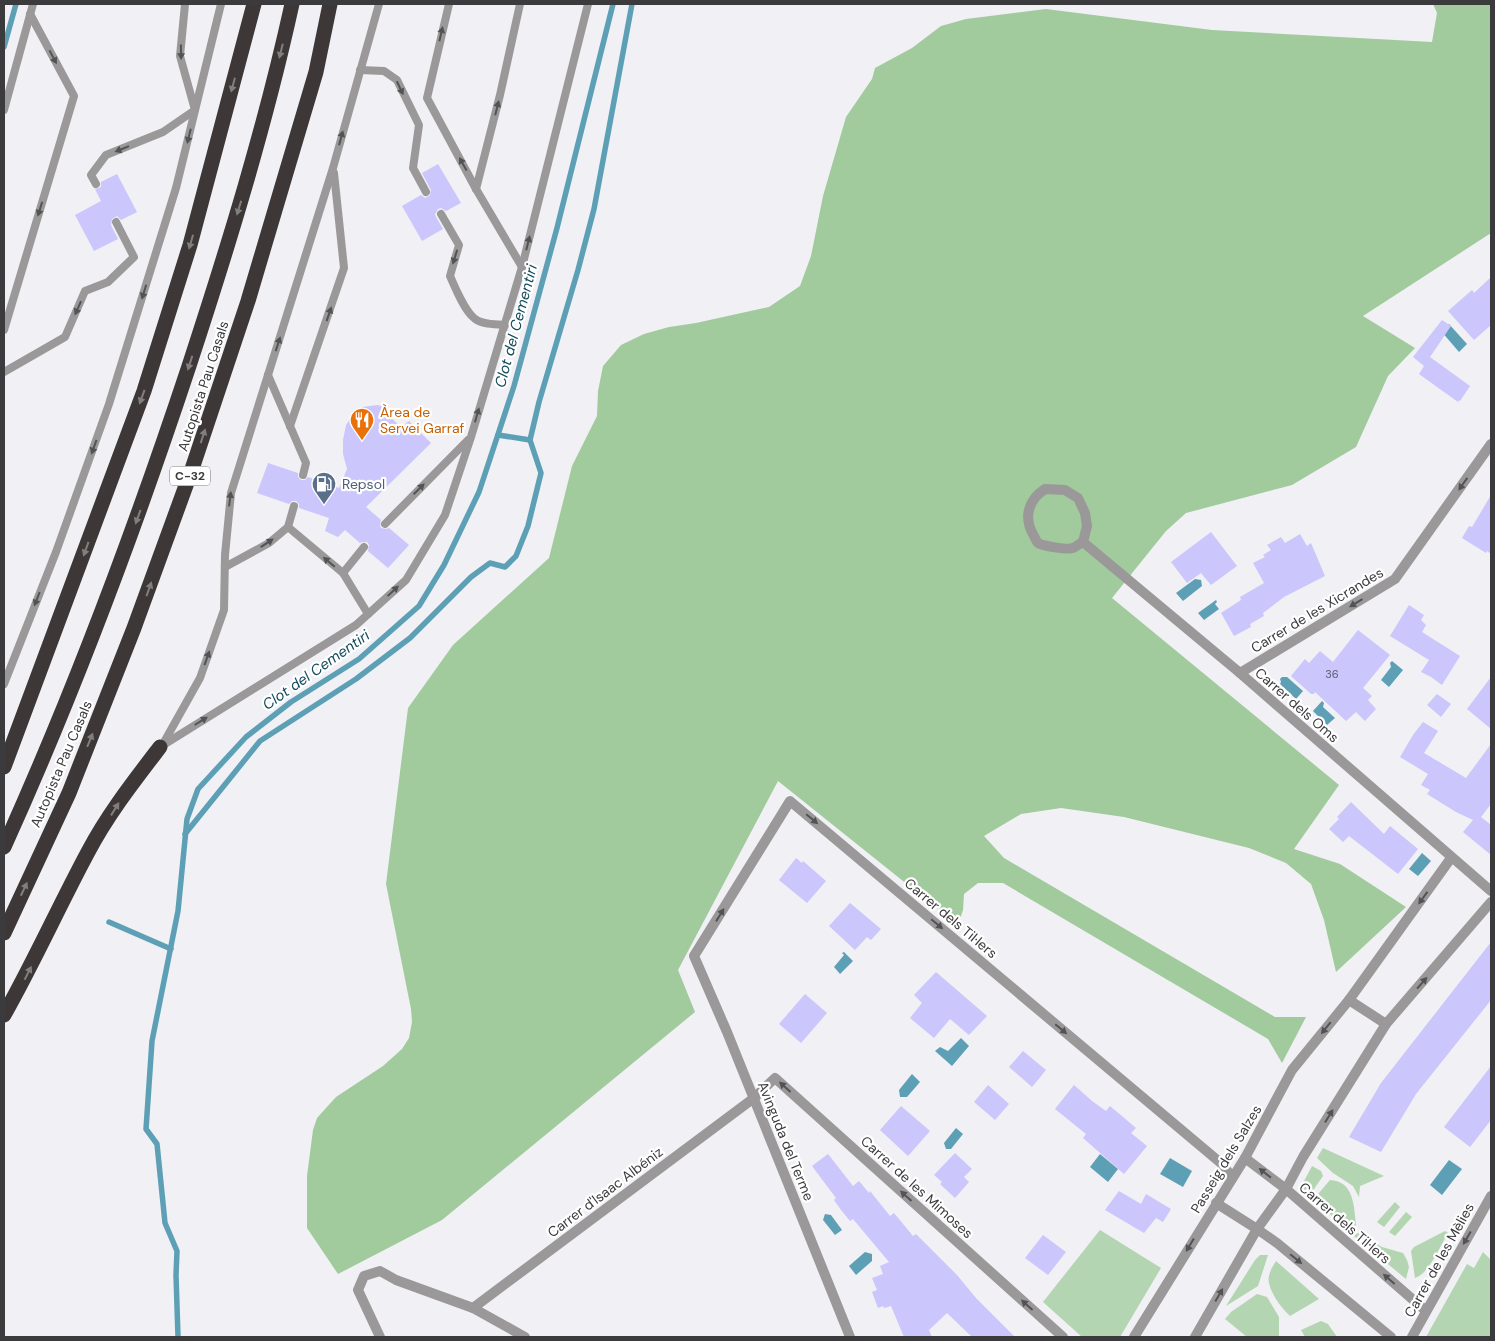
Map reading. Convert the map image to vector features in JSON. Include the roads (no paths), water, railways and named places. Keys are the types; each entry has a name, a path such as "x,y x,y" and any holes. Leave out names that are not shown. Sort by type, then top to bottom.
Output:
{"highway":[{"path":"4,767 153,364 190,246 254,4"},
{"name":"Autopista Pau Casals","path":"4,846 44,759 65,707 150,483 207,312 253,163 292,4"},
{"name":"Autopista Pau Casals","path":"4,933 69,793 134,628 192,469 248,300 314,81 330,4"},
{"path":"4,1015 24,980 89,850 126,790 160,747"}],"street":[{"name":"Carrer de les Xicrandes","path":"1240,673 1395,579 1491,444"},
{"path":"1045,489 1065,490 1078,498 1085,512 1087,526 1083,542 1073,548 1050,547 1038,542 1029,528 1027,516 1029,507 1037,494 1045,489"},
{"name":"Carrer dels Oms","path":"1083,542 1240,673 1491,891"},
{"name":"Carrer dels Til·lers","path":"694,956 790,801 1222,1164 1232,1177"},
{"name":"Passeig dels Salzes","path":"1134,1337 1245,1158 1292,1070 1350,1000 1451,858"},
{"path":"1195,1337 1257,1229 1286,1189 1303,1157 1386,1024 1491,902"},
{"name":"Avinguda del Terme","path":"694,956 754,1098 850,1337"},
{"path":"1350,1000 1386,1024"},
{"name":"Carrer de les Mimoses","path":"754,1098 775,1078 1063,1337"},
{"name":"Carrer d'Isaac Albéniz","path":"473,1308 754,1098"},
{"name":"Carrer dels Til·lers","path":"1245,1158 1286,1189 1311,1213 1426,1311"},
{"name":"Carrer de les Mèlies","path":"1412,1337 1491,1196"},
{"path":"1216,1203 1257,1229 1391,1337"},
{"path":"380,1337 358,1290 364,1276 380,1271 396,1280 473,1308 525,1337"}],"lane":[{"path":"4,110 33,4"},
{"path":"185,4 180,56 195,110"},
{"path":"4,684 56,552 109,404 176,188 221,4"},
{"path":"160,747 200,678 224,610 225,567 231,493 333,168 378,4"},
{"path":"449,4 427,98 476,189 522,267"},
{"path":"476,189 500,95 520,4"},
{"path":"160,747 356,625 406,580 444,515 522,267 588,4"},
{"path":"4,330 74,96 30,14"},
{"path":"360,70 384,71 397,80 419,125 413,168 426,192"},
{"path":"96,184 91,174 106,155 163,132 195,110"},
{"path":"290,426 344,268 333,168"},
{"path":"441,214 459,245 450,276 459,296 474,319 488,324 505,325"},
{"path":"4,372 65,337 85,291 108,282 134,257 116,222"},
{"path":"268,375 306,463 303,475"},
{"path":"385,524 470,437"},
{"path":"225,567 269,543 288,527 294,506"},
{"path":"288,527 343,573 368,614"},
{"path":"343,573 364,547"}],"water":[{"path":"1449,324 1467,344 1459,352 1441,331"},
{"path":"1195,579 1201,580 1202,586 1183,601 1176,593"},
{"path":"1216,600 1215,604 1219,609 1204,620 1198,613"},
{"path":"1392,661 1403,670 1389,687 1381,680 1391,667 1390,663"},
{"path":"1282,677 1287,677 1303,691 1296,699 1280,684"},
{"path":"1322,701 1324,703 1323,707 1335,718 1327,725 1313,711"},
{"path":"1422,853 1431,861 1418,876 1409,869"},
{"path":"844,952 853,961 840,974 834,967 844,955 842,953"},
{"path":"961,1038 969,1046 952,1066 935,1051 940,1047 948,1051"},
{"path":"912,1074 920,1082 907,1097 900,1097 899,1090"},
{"path":"956,1128 963,1134 951,1149 946,1149 944,1143"},
{"path":"1100,1154 1118,1169 1108,1182 1090,1167"},
{"path":"1170,1158 1192,1171 1183,1187 1160,1174"},
{"path":"1449,1160 1462,1169 1442,1195 1430,1185"},
{"path":"825,1214 831,1215 842,1230 835,1235 823,1220"},
{"path":"865,1252 872,1254 872,1261 856,1275 849,1266"}],"waterway":[{"path":"4,47 16,4"},
{"name":"Clot del Cementiri","path":"178,1337 177,1251 165,1223 157,1144 146,1129 152,1041 178,911 187,819 198,789 246,737 291,702 359,659 419,606 444,565 479,492 514,386 557,228 613,4"},
{"path":"185,834 260,741 356,679 410,638 471,577 490,563 505,567 516,556 528,526 541,473 530,440 594,209 632,4"},
{"path":"498,435 530,440"},
{"path":"109,922 171,949"}],"place":[{"name":"Àrea de Servei Garraf","path":"362,441"},
{"name":"Repsol","path":"324,505"}]}
